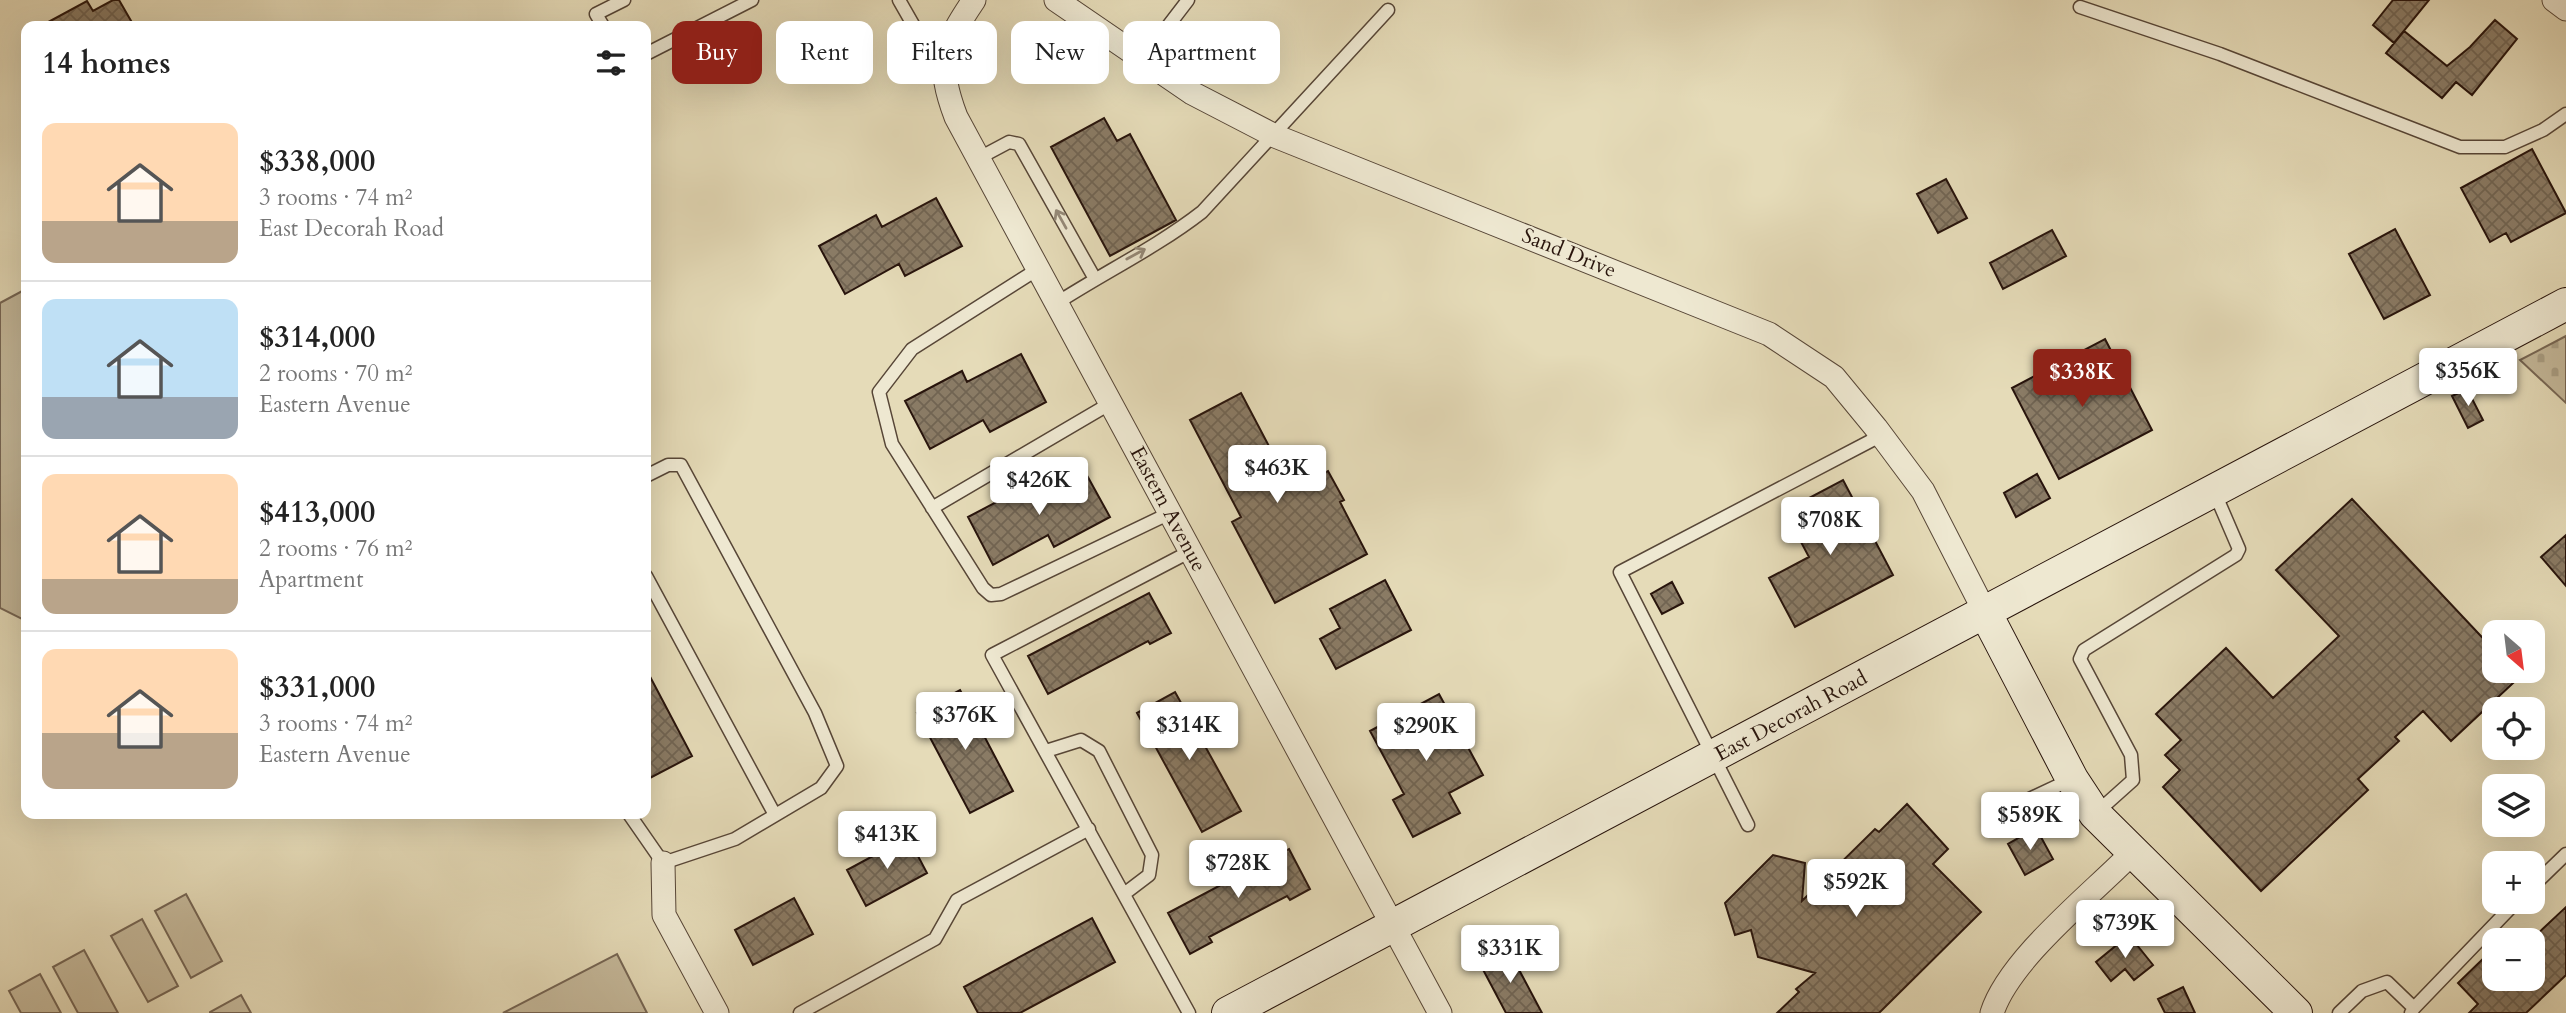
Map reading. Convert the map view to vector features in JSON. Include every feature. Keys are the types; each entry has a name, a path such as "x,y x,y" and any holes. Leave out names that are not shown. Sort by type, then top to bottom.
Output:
{"street":[{"name":"Eastern Avenue","path":"959,21 974,0"},
{"name":"Sand Drive","path":"1056,0 1123,47"},
{"path":"2554,0 2566,9"},
{"name":"Eastern Avenue","path":"944,84 956,117 1440,1013"},
{"name":"Sand Drive","path":"1178,84 1275,136 1769,334 1834,377 1882,435 1923,491 1985,612"},
{"name":"East Decorah Road","path":"1228,1013 2566,304"},
{"path":"1985,612 2072,779 2095,814 2296,1013"},
{"path":"1992,1013 2007,982 2025,959 2132,853"},
{"path":"663,863 664,915 717,1013"}],"lane":[{"path":"600,21 596,14 624,0"},
{"path":"651,51 752,0"},
{"path":"899,0 911,21"},
{"path":"1172,21 1188,0"},
{"path":"2080,7 2220,54 2460,147 2505,147 2543,130 2566,114"},
{"path":"1057,303 1175,232 1202,212 1275,136 1388,10"},
{"path":"979,158 1009,142 1018,144 1095,279"},
{"path":"1038,269 912,349 879,392 892,444 983,588 991,594 1001,594 1170,513"},
{"path":"932,508 1111,403"},
{"path":"1748,825 1620,572 1882,435"},
{"path":"632,819 663,863 735,839 821,789 837,766 815,713 681,465 668,465 651,474"},
{"path":"2095,814 2133,780 2131,755 2080,659 2084,650 2235,555 2239,549 2213,489"},
{"path":"1189,1013 992,655 1191,551"},
{"path":"651,585 775,815"},
{"path":"1046,751 1081,740 1099,751 1152,855 1149,875 1124,894"},
{"path":"1994,811 2023,802 2072,779"},
{"path":"800,1013 935,939 957,900 1088,829"},
{"path":"2545,874 2566,854"},
{"path":"2339,1013 2362,991 2387,982 2412,1011 2505,914"}],"green space":[{"path":"21,292 21,618 0,608 0,303"},
{"path":"2566,336 2566,403 2520,360"},
{"path":"186,894 222,961 191,978 155,911"},
{"path":"142,919 178,986 148,1002 111,936"},
{"path":"84,950 118,1013 78,1013 53,967"},
{"path":"617,954 647,1013 503,1013"},
{"path":"40,974 61,1013 21,1013 9,991"},
{"path":"241,995 251,1013 210,1013 210,1012"}],"building":[{"path":"113,0 119,0 131,21 50,21 87,1 93,11"},
{"path":"2393,0 2429,0 2394,43 2373,25"},
{"path":"2495,20 2517,39 2472,95 2456,82 2442,98 2386,53 2404,31 2447,66 2470,47"},
{"path":"1104,118 1117,141 1130,134 1176,220 1110,256 1051,147"},
{"path":"2532,149 2566,213 2511,242 2506,233 2490,242 2461,188"},
{"path":"1946,179 1967,218 1938,233 1917,194"},
{"path":"936,198 962,246 905,276 899,264 845,294 819,246 876,215 882,227"},
{"path":"2395,229 2430,295 2384,319 2349,254"},
{"path":"2052,230 2066,256 2003,289 1990,263"},
{"path":"2105,339 2152,430 2059,479 2012,388"},
{"path":"1021,354 1046,402 990,432 983,420 930,449 905,401 962,371 967,382"},
{"path":"2467,389 2483,420 2468,428 2452,396"},
{"path":"1241,393 1292,490 1328,471 1344,500 1340,502 1367,554 1275,603 1232,522 1241,517 1190,420"},
{"path":"1084,470 1110,517 1054,547 1048,535 993,565 968,517 1025,487 1031,498"},
{"path":"2037,474 2050,498 2016,517 2004,493"},
{"path":"1843,480 1893,575 1795,627 1769,578 1809,557 1793,527 1802,522 1794,506"},
{"path":"2352,499 2482,637 2482,683 2513,683 2498,697 2482,697 2482,712 2451,741 2423,711 2395,737 2399,741 2358,779 2368,790 2261,891 2163,787 2180,770 2165,755 2181,740 2156,714 2226,648 2273,698 2339,636 2276,570"},
{"path":"2566,535 2566,586 2541,557"},
{"path":"1385,580 1411,630 1336,669 1320,639 1340,628 1330,609"},
{"path":"1672,582 1683,603 1662,614 1651,594"},
{"path":"1149,593 1171,633 1150,644 1148,641 1048,694 1028,656"},
{"path":"651,678 692,756 651,777"},
{"path":"960,690 1013,791 970,813 917,713"},
{"path":"1175,692 1241,811 1202,832 1137,713"},
{"path":"1439,694 1483,775 1449,793 1460,813 1413,837 1393,800 1404,794 1370,731"},
{"path":"1907,804 1948,849 1933,864 1981,912 1879,1013 1777,1013 1799,992 1796,989 1815,973 1758,957 1751,930 1735,935 1725,903 1773,855 1805,863 1802,901 1875,829 1879,832"},
{"path":"2036,828 2053,859 2025,875 2008,844"},
{"path":"908,837 927,873 866,906 847,870"},
{"path":"1289,849 1310,889 1290,900 1287,896 1209,937 1212,942 1190,954 1168,913"},
{"path":"794,898 813,934 753,965 735,930"},
{"path":"2566,907 2566,975 2526,1013 2469,1013 2478,1004 2458,983 2482,960 2482,991 2545,991 2544,928"},
{"path":"1092,918 1115,962 1020,1013 978,1013 964,987"},
{"path":"2129,935 2153,965 2134,980 2125,969 2111,981 2096,962"},
{"path":"1508,949 1542,1013 1506,1013 1480,964"},
{"path":"2183,987 2195,1013 2165,1013 2158,999"}]}
